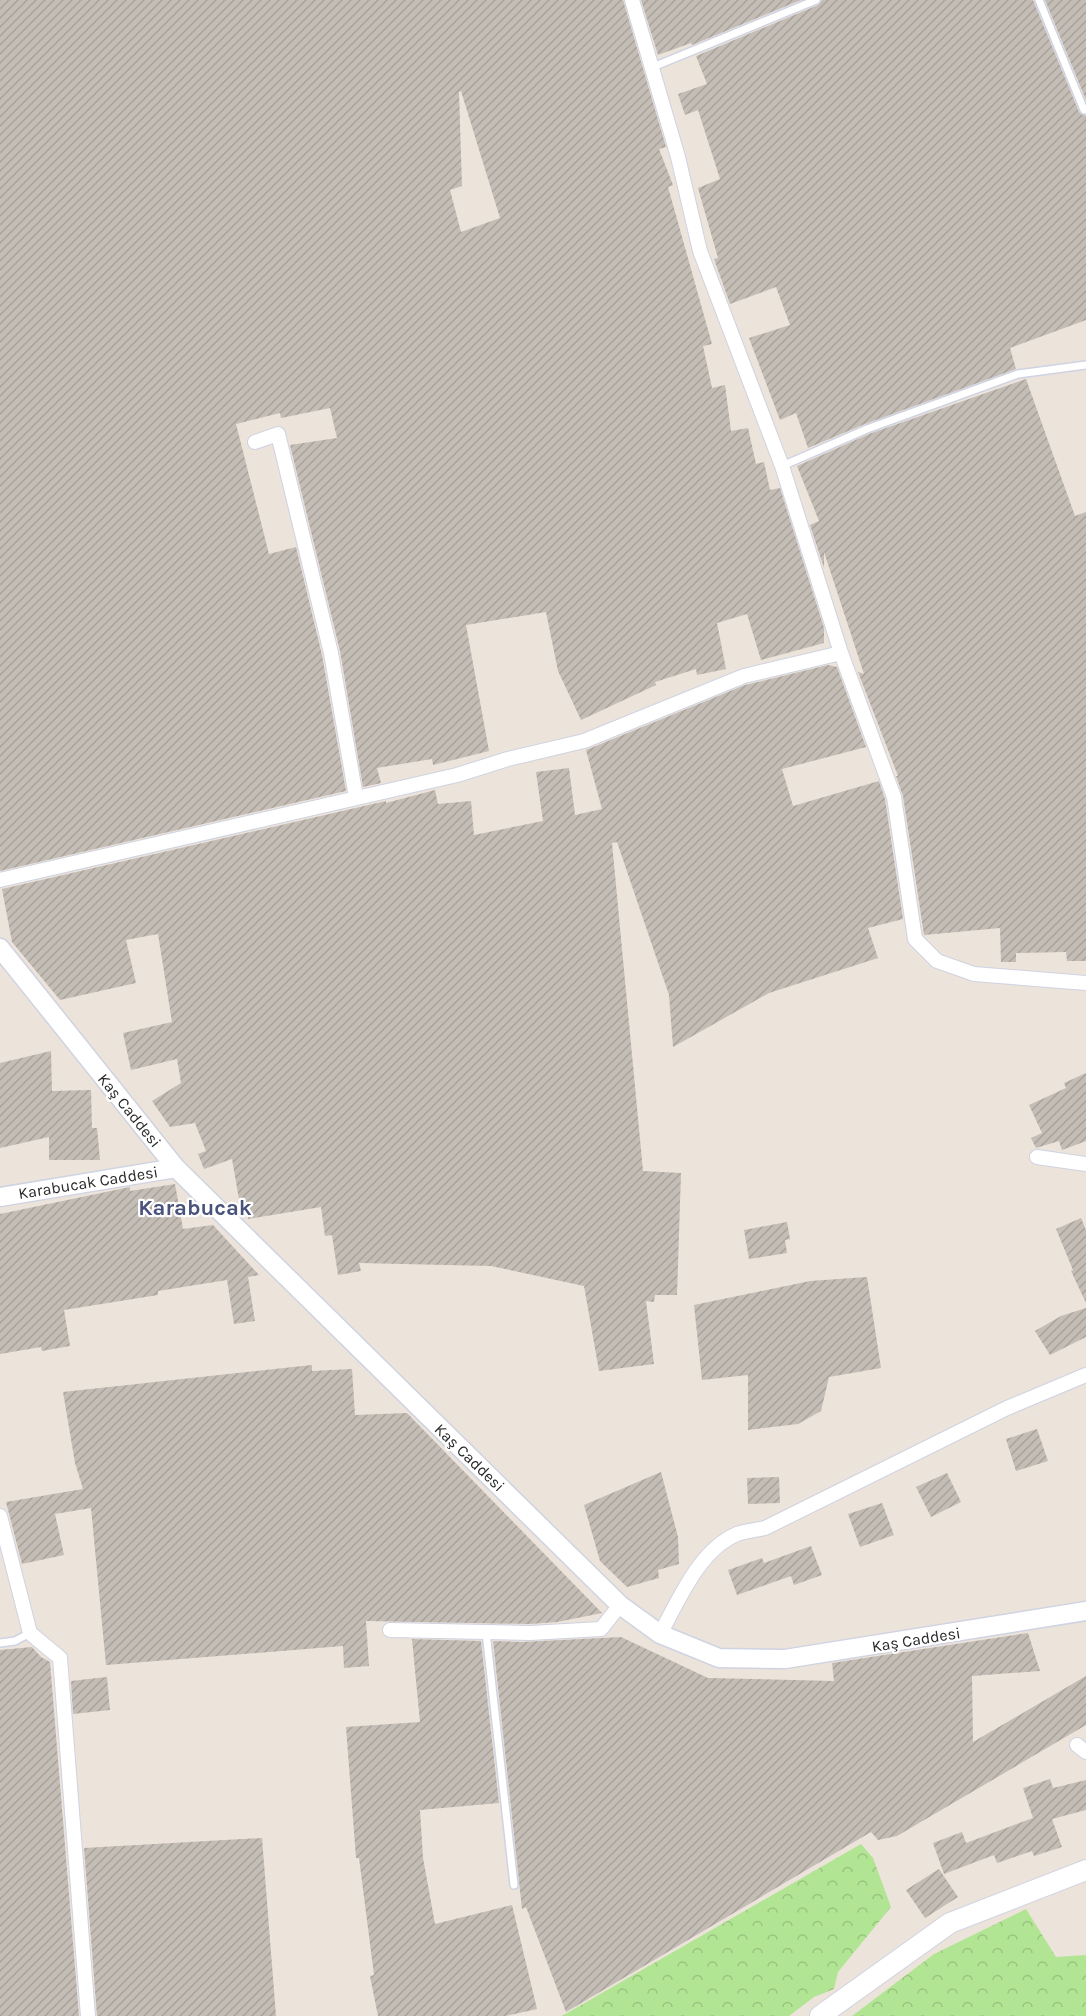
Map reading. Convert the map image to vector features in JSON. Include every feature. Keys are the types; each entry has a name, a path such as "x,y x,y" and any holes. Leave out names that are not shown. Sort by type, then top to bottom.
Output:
{"main road":[{"path":"820,2016 950,1923 1086,1870"}],"street":[{"path":"632,0 653,67 700,251 782,466 841,653 894,797 915,939 937,961 974,974 1086,983"},
{"path":"255,442 278,434 331,653 356,797"},
{"path":"0,880 457,775 584,741 744,676 841,653"},
{"name":"Kaş Caddesi","path":"0,948 176,1168 620,1605 660,1634 719,1658 785,1659 1086,1611"},
{"path":"1037,1157 1086,1164"},
{"name":"Karabucak Caddesi","path":"0,1197 176,1168"},
{"path":"660,1634 698,1569 718,1546 738,1534 765,1528 1006,1408 1086,1375"},
{"path":"0,1516 30,1633 60,1658 88,2016"},
{"path":"390,1630 530,1634 601,1629 620,1605"}],"lane":[{"path":"653,67 816,0"},
{"path":"1039,0 1084,110 1086,110"},
{"path":"782,466 867,429 1018,374 1086,364"},
{"path":"486,1632 514,1885"},
{"path":"0,1643 15,1641 30,1633"}],"green space":[{"path":"861,1844 873,1858 891,1907 838,1972 834,1989 814,1997 789,2016 562,2016"},
{"path":"1026,1909 1056,1957 1086,1955 1086,2016 852,2016 934,1954"}],"building":[{"path":"0,0 623,0 666,147 659,149 673,185 668,187 712,344 703,346 712,388 725,385 731,431 748,428 756,464 764,462 770,490 780,488 824,628 824,643 761,660 747,614 717,623 726,669 697,675 696,669 655,682 656,685 581,720 558,671 546,612 466,625 489,751 433,765 432,759 377,768 381,783 363,787 340,651 290,445 337,438 330,408 281,418 280,413 236,424 269,554 296,547 322,655 346,791 0,871","holes":["461,91 500,218 461,232 450,190 462,186 459,92"]},
{"path":"641,0 801,0 692,45 691,43 658,55"},
{"path":"822,0 1033,0 1079,112 1086,116 1086,320 1010,348 1016,369 865,424 808,448 796,413 780,420 749,338 790,325 776,287 730,304 714,259 718,258 698,188 720,179 698,110 685,115 678,94 707,84 696,56 818,5"},
{"path":"1045,0 1086,0 1086,100"},
{"path":"1026,379 1075,516 1086,512 1086,961 1067,961 1066,952 1016,953 1016,962 1001,962 1000,928 924,935 903,796 896,776 898,776 858,672 864,674 824,552 824,568 810,525 819,521 797,466 869,434"},
{"path":"828,665 837,667 866,747 782,769 793,806 879,781 885,799 903,919 868,928 878,958 769,993 673,1047 669,995 617,842 612,843 643,1171 681,1173 677,1295 655,1295 654,1302 646,1301 654,1364 599,1371 584,1286 491,1266 359,1263 361,1271 338,1275 332,1235 325,1236 321,1207 248,1219 246,1204 240,1205 232,1159 204,1169 198,1154 206,1151 195,1123 170,1127 152,1101 181,1083 177,1059 131,1070 123,1033 172,1022 158,934 126,940 136,983 60,1000 12,942 2,889 386,801 386,803 435,790 438,804 471,801 474,835 543,821 536,772 569,768 575,815 602,809 586,750 745,685"},
{"path":"51,1051 52,1091 91,1090 92,1128 97,1128 100,1160 49,1160 49,1137 0,1148 0,1063"},
{"path":"1086,1073 1086,1141 1062,1150 1059,1141 1036,1148 1031,1138 1042,1133 1029,1105 1066,1088 1064,1083"},
{"path":"175,1184 183,1229 213,1225 259,1275 248,1277 255,1321 234,1324 227,1280 158,1291 158,1295 64,1310 70,1346 42,1351 41,1347 0,1354 0,1214 130,1187 130,1191"},
{"path":"1081,1218 1086,1230 1086,1303 1071,1271 1073,1270 1056,1229"},
{"path":"787,1222 790,1239 785,1240 787,1253 749,1259 744,1230"},
{"path":"867,1277 881,1368 829,1377 821,1411 798,1424 748,1430 748,1375 702,1380 694,1305 810,1281"},
{"path":"1086,1308 1086,1337 1050,1355 1035,1331 1061,1316"},
{"path":"312,1365 312,1371 352,1369 355,1415 407,1413 602,1613 557,1622 530,1624 366,1621 369,1666 344,1668 343,1646 106,1665 91,1508 55,1514 64,1555 22,1564 6,1502 83,1489 75,1463 63,1392"},
{"path":"1037,1429 1048,1461 1016,1471 1006,1439"},
{"path":"661,1472 678,1537 679,1564 658,1570 659,1578 627,1587 600,1561 584,1505"},
{"path":"947,1473 961,1502 931,1517 916,1487"},
{"path":"779,1477 780,1503 748,1504 747,1478"},
{"path":"882,1503 894,1535 860,1547 848,1514"},
{"path":"811,1546 822,1575 794,1585 791,1576 737,1595 728,1570 762,1558 764,1563"},
{"path":"1028,1633 1040,1671 972,1676 973,1742 1086,1676 1086,1725 897,1836 878,1840 871,1832 566,2012 526,1907 522,1909 493,1641 522,1642 621,1637 708,1678 834,1681 832,1663"},
{"path":"412,1639 481,1641 499,1803 420,1810 423,1858 435,1924 512,1905 537,2009 506,2016 378,2016 370,1976 374,1975 359,1858 356,1858 346,1727 420,1722"},
{"path":"32,1647 41,1657 50,1662 79,2016 0,2016 0,1650"},
{"path":"107,1677 110,1710 73,1714 71,1681"},
{"path":"1050,1779 1053,1788 1086,1780 1086,1810 1052,1819 1062,1847 1034,1856 1032,1851 997,1863 994,1855 944,1874 933,1843 962,1832 966,1843 1033,1818 1023,1788"},
{"path":"262,1838 276,2016 97,2016 84,1848"},
{"path":"939,1869 958,1897 925,1918 906,1890"}],"district":[{"name":"Karabucak","path":"195,1207"}]}
